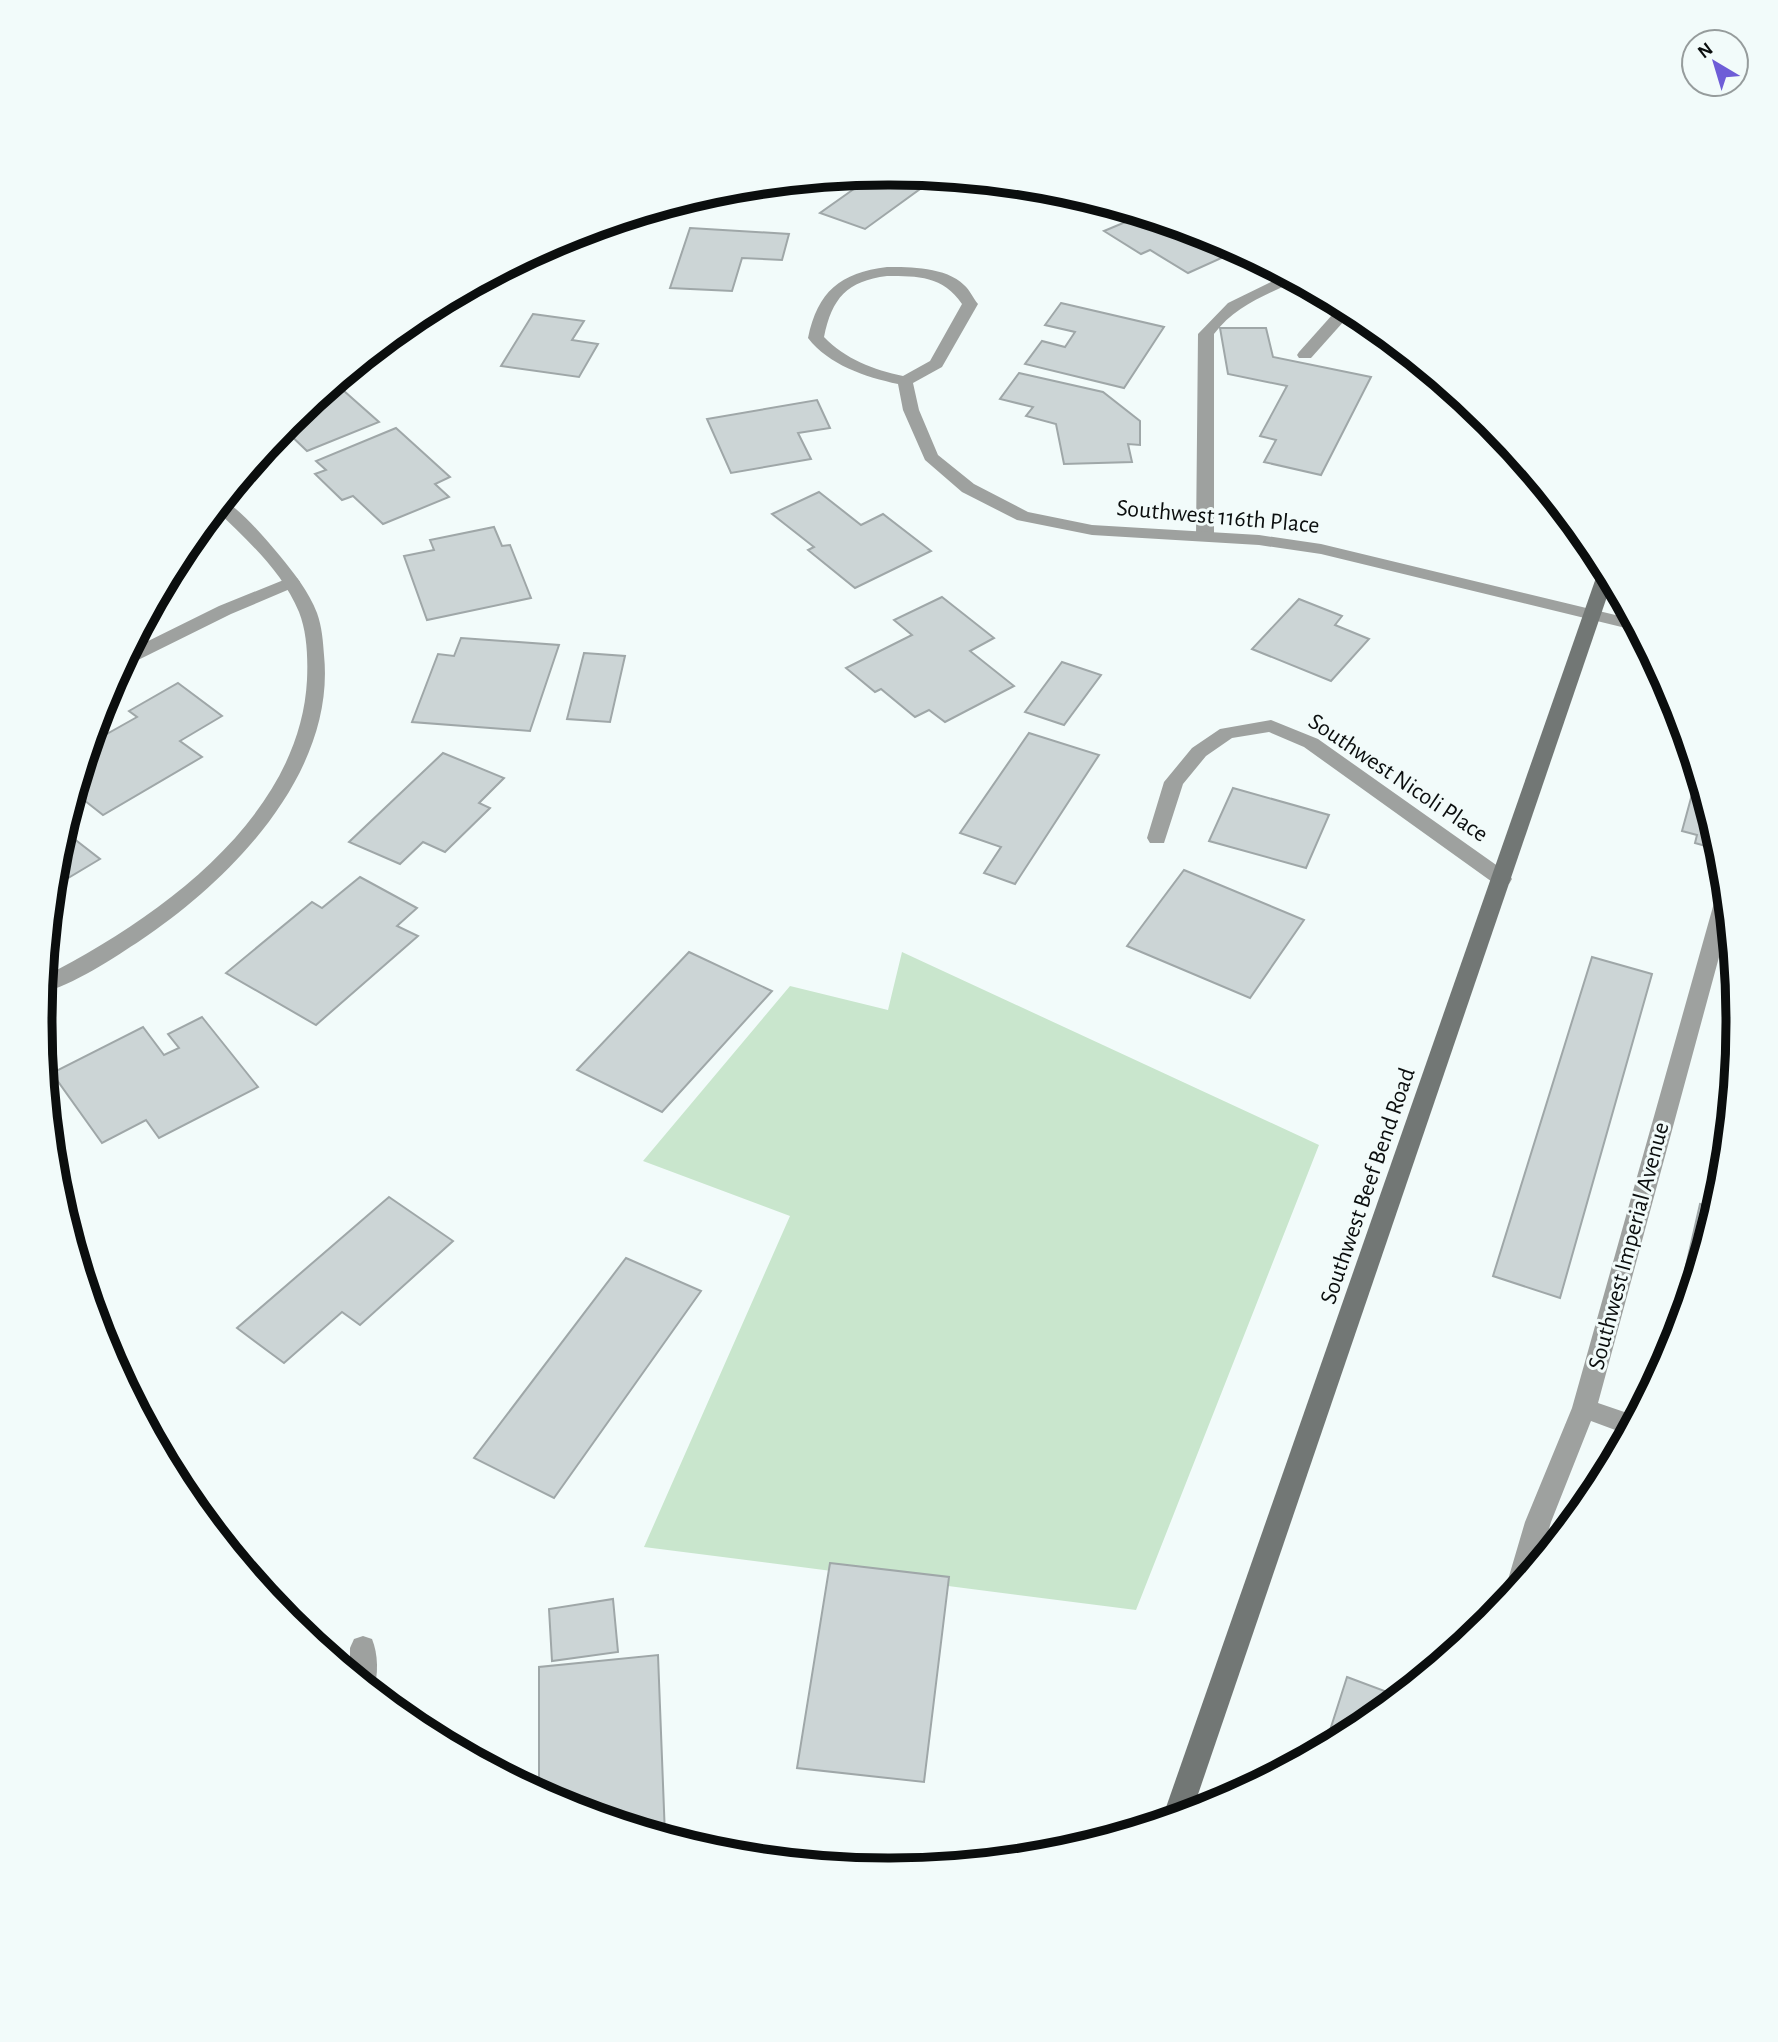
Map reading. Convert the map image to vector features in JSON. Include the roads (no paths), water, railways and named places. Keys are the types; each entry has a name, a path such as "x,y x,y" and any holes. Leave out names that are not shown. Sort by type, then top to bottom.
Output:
{"main road":[{"name":"Southwest Beef Bend Road","path":"1181,1804 1603,586"}],"street":[{"path":"883,272 923,274 957,286 970,304 936,364 905,381 888,378 850,363 826,350 816,338 819,323 834,294 846,282 883,272"},
{"path":"1205,537 1206,334 1218,317 1246,296 1280,282"},
{"path":"1305,355 1340,316"},
{"name":"Southwest 116th Place","path":"905,381 911,410 931,457 968,488 1023,516 1092,530 1259,540 1321,549 1624,623"},
{"path":"53,980 119,945 227,862 259,823 288,777 314,710 317,676 309,613 276,561 226,510"},
{"path":"138,653 225,610 291,582"},
{"name":"Southwest Nicoli Place","path":"1157,838 1174,782 1199,752 1227,733 1271,726 1311,743 1502,879"},
{"name":"Southwest Imperial Avenue","path":"1526,1563 1538,1522 1584,1408 1719,921"},
{"path":"1584,1408 1622,1422"},
{"path":"363,1648 363,1671"}]}
